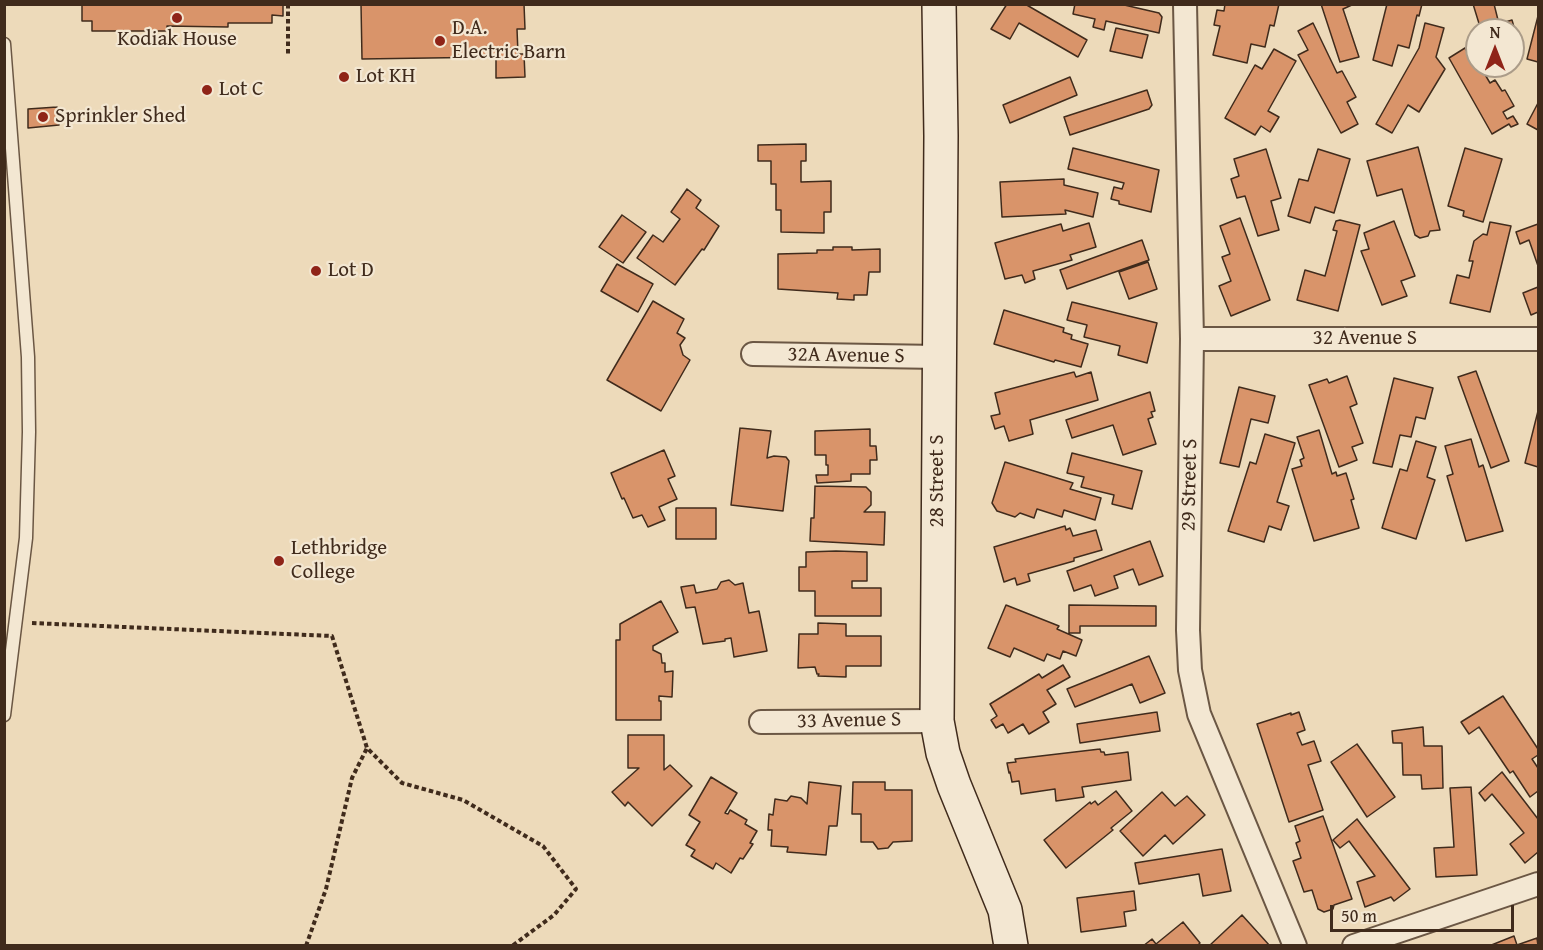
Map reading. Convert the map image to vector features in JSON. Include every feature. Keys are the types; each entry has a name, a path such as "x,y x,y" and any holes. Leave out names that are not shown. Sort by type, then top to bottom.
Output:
{"street":[{"name":"28 Street S","path":"939,4 941,148 937,721 943,753 954,785 1005,910 1011,945"},
{"name":"29 Street S","path":"1185,4 1192,339 1188,630 1190,670 1199,714 1295,945"},
{"name":"32 Avenue S","path":"1192,339 1539,339"},
{"name":"32A Avenue S","path":"753,354 939,357"},
{"name":"33 Avenue S","path":"761,722 937,721"},
{"path":"1354,945 1539,884"}],"lane":[{"path":"4,44 28,357 29,421 26,527 4,715"}],"path":[{"path":"286,5 288,55"},
{"path":"16,622 333,636 368,748 402,783 463,800 543,846 576,889 554,915 512,945"},
{"path":"306,945 326,889 352,778 368,748"}],"building":[{"name":"Kodiak House","path":"82,4 283,4 283,16 272,15 272,23 228,23 228,27 167,26 167,31 92,31 92,21 82,21"},
{"name":"D.A. Electric Barn","path":"361,4 524,4 525,29 517,29 518,54 524,54 525,77 496,78 496,57 362,59"},
{"path":"1007,4 1025,4 1087,40 1078,57 1019,23 1010,39 991,29"},
{"path":"1075,4 1120,4 1159,13 1162,17 1159,33 1106,21 1104,30 1093,27 1095,19 1073,14"},
{"path":"1225,4 1279,4 1274,26 1270,25 1265,47 1251,44 1247,63 1213,55 1220,26 1214,25 1217,10 1224,11"},
{"path":"1321,4 1354,4 1343,9 1359,57 1340,62"},
{"path":"1387,4 1422,4 1409,48 1398,45 1392,66 1373,60"},
{"path":"1473,4 1494,4 1498,18 1477,18"},
{"path":"1538,16 1538,62 1527,59"},
{"path":"1313,23 1337,73 1342,71 1356,97 1347,102 1358,124 1341,133 1298,55 1308,50 1298,31"},
{"path":"1425,23 1444,28 1436,57 1445,69 1419,112 1408,105 1392,133 1376,124 1419,48"},
{"path":"1116,28 1148,35 1142,58 1110,51"},
{"path":"1465,48 1465,78 1487,78 1490,83 1495,80 1502,91 1505,90 1514,106 1503,112 1507,119 1513,116 1518,124 1511,127 1509,124 1492,134 1449,58"},
{"path":"1274,49 1296,61 1268,111 1279,117 1270,132 1261,126 1255,135 1225,118 1255,65 1262,69"},
{"path":"1070,77 1077,95 1010,123 1003,105"},
{"path":"1147,90 1152,105 1149,109 1070,135 1064,117"},
{"path":"1538,103 1538,130 1527,124"},
{"name":"Sprinkler Shed","path":"57,107 59,125 28,128 28,109"},
{"path":"806,144 806,161 801,161 801,182 831,181 831,212 824,212 824,233 781,232 781,210 776,210 776,184 771,184 771,161 758,161 758,145"},
{"path":"1418,147 1440,230 1430,231 1428,236 1420,238 1415,235 1402,189 1377,196 1367,161"},
{"path":"1073,148 1159,170 1151,212 1119,204 1119,201 1111,199 1114,187 1122,189 1124,183 1068,169"},
{"path":"1465,148 1502,159 1483,222 1463,216 1464,211 1448,206"},
{"path":"1266,149 1281,198 1271,201 1279,230 1258,236 1245,196 1237,198 1231,179 1239,176 1234,159"},
{"path":"1318,149 1350,159 1334,213 1315,207 1310,223 1288,216 1299,179 1308,181"},
{"path":"1064,179 1064,185 1098,193 1093,217 1065,210 1066,214 1002,217 1000,182"},
{"path":"687,189 701,200 696,208 719,226 704,250 702,249 675,285 637,258 653,235 663,242 680,219 671,212"},
{"path":"622,215 646,232 623,263 599,247"},
{"path":"1240,218 1270,300 1231,316 1219,286 1231,281 1222,257 1230,254 1220,226"},
{"path":"1336,221 1360,225 1338,311 1297,300 1305,270 1325,276 1337,231 1333,230"},
{"path":"1394,221 1415,276 1401,281 1407,296 1382,305 1361,251 1369,249 1364,233"},
{"path":"1490,222 1511,226 1490,312 1450,303 1457,275 1469,278 1473,261 1469,261 1474,241 1483,234 1487,235"},
{"path":"1089,223 1096,247 1070,255 1072,260 1033,271 1035,279 1025,283 1022,275 1005,279 995,243 1061,224 1063,231"},
{"path":"1538,224 1538,266 1529,240 1520,244 1516,232"},
{"path":"1142,240 1149,260 1067,289 1060,270"},
{"path":"833,247 852,247 852,250 880,249 880,272 869,272 867,295 854,295 854,300 837,299 838,293 778,289 778,254 817,253 817,250 833,250"},
{"path":"1148,262 1157,289 1129,299 1119,272"},
{"path":"617,264 653,284 638,312 601,291"},
{"path":"1538,287 1538,312 1531,315 1523,293"},
{"path":"653,301 684,319 677,333 685,338 680,345 683,355 690,360 661,411 607,380"},
{"path":"1072,302 1157,323 1147,363 1118,355 1120,346 1084,337 1087,325 1067,320"},
{"path":"1004,310 1064,328 1063,332 1072,335 1071,339 1088,344 1081,367 1055,360 1054,362 994,344"},
{"path":"1476,371 1509,461 1491,468 1458,377"},
{"path":"1074,372 1076,377 1091,372 1098,400 1030,420 1033,434 1009,441 1004,426 995,429 991,416 1000,414 995,393"},
{"path":"1347,376 1357,404 1350,407 1363,443 1352,447 1357,460 1339,467 1309,385 1327,379 1329,383"},
{"path":"1394,378 1433,388 1425,419 1416,417 1411,437 1400,435 1392,467 1373,463"},
{"path":"1239,387 1275,396 1268,423 1251,419 1239,467 1220,463"},
{"path":"1150,392 1155,411 1151,412 1153,417 1148,419 1156,444 1123,455 1113,425 1072,438 1066,420"},
{"path":"1538,411 1538,467 1525,463"},
{"path":"740,428 771,431 767,458 786,457 789,461 783,511 731,505"},
{"path":"870,429 870,446 876,446 877,460 870,460 870,474 851,474 851,481 817,483 816,475 828,475 828,465 826,465 826,455 815,455 815,431"},
{"path":"1319,430 1332,474 1336,472 1337,476 1346,473 1354,499 1351,500 1359,528 1314,541 1292,469 1302,466 1300,460 1304,458 1297,437"},
{"path":"1265,434 1295,443 1277,502 1289,506 1281,530 1269,526 1264,542 1228,531 1250,462 1256,464"},
{"path":"1471,439 1479,467 1483,465 1503,531 1466,541 1447,476 1453,474 1445,446"},
{"path":"1416,441 1436,447 1427,477 1435,480 1416,539 1382,528 1400,469 1407,471"},
{"path":"664,450 675,476 668,479 677,499 659,507 665,520 648,527 642,515 633,518 611,473"},
{"path":"1072,453 1142,471 1132,509 1112,504 1114,495 1081,487 1084,477 1067,473"},
{"path":"1005,462 1073,483 1070,489 1101,498 1095,520 1064,510 1062,517 1037,509 1034,518 1020,513 1015,517 997,511 992,503"},
{"path":"815,486 866,487 871,492 871,505 864,512 885,512 884,545 810,541 811,518 814,518"},
{"path":"676,508 716,508 716,539 676,539"},
{"path":"1065,526 1066,530 1070,528 1073,536 1096,530 1102,550 1074,558 1074,561 1028,574 1030,581 1017,585 1015,578 1004,582 994,547"},
{"path":"1150,541 1163,576 1139,585 1133,569 1114,576 1118,588 1095,596 1091,585 1074,591 1067,571"},
{"path":"806,552 867,552 867,581 852,581 852,588 881,588 881,616 815,616 815,591 799,591 799,567 806,567"},
{"path":"729,580 735,585 743,583 749,613 759,611 767,651 734,657 731,638 703,644 695,607 686,608 681,587 694,585 696,593 717,589 721,582"},
{"path":"661,601 678,632 653,646 653,650 661,654 662,663 665,663 665,672 673,671 672,697 659,696 661,720 616,720 616,640 620,640 620,624"},
{"path":"1006,605 1059,626 1057,629 1082,640 1076,656 1063,651 1060,659 1047,654 1044,661 1014,648 1010,657 988,648"},
{"path":"1069,605 1156,606 1156,626 1080,626 1080,633 1069,633"},
{"path":"818,623 846,624 846,636 881,636 881,666 846,666 846,677 818,676 815,667 798,668 799,634 818,634"},
{"path":"1149,656 1165,693 1140,703 1132,684 1075,707 1067,689"},
{"path":"1063,665 1070,677 1047,690 1056,704 1043,712 1049,722 1029,734 1023,724 1008,733 1003,724 996,728 991,720 997,716 990,704 1039,674 1042,678"},
{"path":"1503,696 1538,749 1538,755 1532,759 1538,768 1538,791 1530,797 1513,771 1510,773 1479,727 1469,734 1461,722"},
{"path":"1157,712 1160,731 1080,743 1077,724"},
{"path":"1299,712 1305,730 1297,733 1302,745 1314,741 1321,761 1308,765 1323,810 1289,822 1257,724"},
{"path":"1423,727 1424,746 1442,746 1443,788 1422,789 1421,775 1403,775 1402,743 1393,743 1392,731"},
{"path":"628,735 664,735 664,770 670,765 692,786 652,826 628,802 625,806 612,792 639,768 628,768"},
{"path":"1357,744 1395,797 1367,817 1331,762"},
{"path":"1100,749 1105,755 1128,752 1131,780 1082,787 1084,797 1056,801 1055,789 1021,794 1019,781 1012,782 1009,773 1007,763 1016,762 1015,759"},
{"path":"1502,772 1538,819 1538,852 1525,863 1510,844 1524,833 1492,794 1485,801 1479,793"},
{"path":"711,777 737,793 725,813 728,814 730,810 747,820 745,824 757,831 750,843 753,844 743,859 740,858 731,873 716,863 713,869 691,856 695,850 686,845 700,822 689,815"},
{"path":"809,782 841,786 837,826 829,826 826,855 787,852 788,847 771,846 772,830 768,830 769,814 773,815 775,799 787,801 791,796 801,798 807,804"},
{"path":"853,782 885,782 885,790 912,790 912,841 893,842 888,848 878,849 873,842 861,842 861,814 852,814"},
{"path":"1471,787 1477,875 1436,877 1434,848 1454,847 1450,788"},
{"path":"1116,791 1132,811 1111,828 1113,830 1066,868 1044,840 1090,802 1091,804 1095,801 1098,805"},
{"path":"1162,792 1175,806 1187,796 1205,815 1173,844 1165,835 1143,856 1120,831"},
{"path":"1323,816 1352,899 1334,905 1333,909 1324,912 1318,909 1312,890 1304,892 1293,861 1301,858 1296,843 1300,841 1295,826"},
{"path":"1357,819 1410,889 1394,901 1391,897 1365,907 1357,882 1375,876 1349,841 1340,848 1333,840"},
{"path":"1222,849 1231,891 1203,896 1199,874 1139,884 1135,863"},
{"path":"1134,891 1136,910 1124,912 1126,926 1081,932 1077,898"},
{"path":"1242,915 1270,946 1209,946"},
{"path":"1183,922 1200,943 1197,946 1143,946 1152,939 1156,944"},
{"path":"1514,936 1517,945 1537,938 1538,946 1489,946"}],"place":[{"name":"Kodiak House","path":"177,18"},
{"name":"D.A. Electric Barn","path":"440,41"},
{"name":"Lot KH","path":"344,77"},
{"name":"Lot C","path":"207,90"},
{"name":"Sprinkler Shed","path":"43,117"},
{"name":"Lot D","path":"316,271"},
{"name":"Lethbridge College","path":"279,561"}]}
